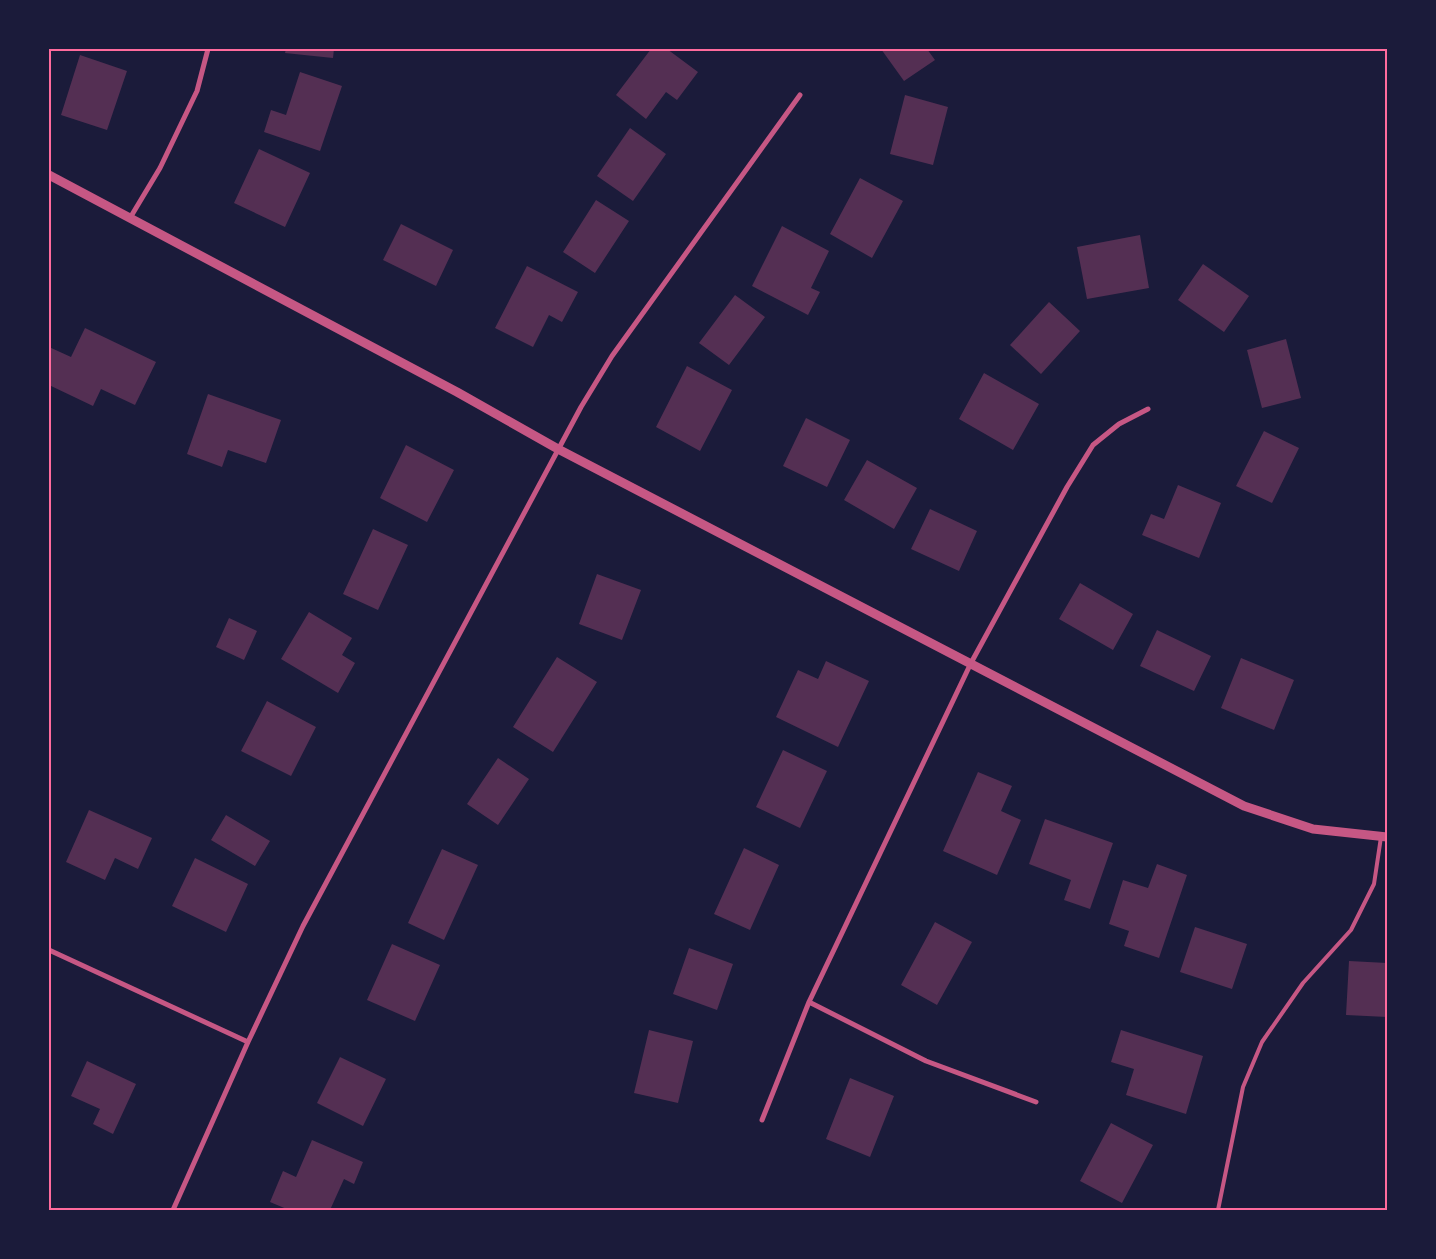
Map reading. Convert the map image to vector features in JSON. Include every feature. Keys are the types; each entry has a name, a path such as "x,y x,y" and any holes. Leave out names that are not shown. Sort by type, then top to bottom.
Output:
{"street":[{"path":"130,218 160,168 197,91 208,49"},
{"path":"173,1210 248,1042 303,926 558,449 612,356 800,95"},
{"path":"49,175 457,392 558,449 1244,806 1313,829 1384,837"},
{"path":"762,1120 809,1002 971,663 1067,486 1093,445 1119,424 1148,409"},
{"path":"49,950 248,1042"},
{"path":"809,1002 926,1061 1036,1102"}],"lane":[{"path":"1218,1210 1243,1087 1262,1042 1303,983 1350,930 1374,884 1384,837"}],"building":[{"path":"286,49 334,49 333,58 285,53"},
{"path":"651,49 667,49 698,72 677,100 666,92 646,119 616,95"},
{"path":"881,49 927,49 935,60 904,81"},
{"path":"80,55 127,71 107,130 61,115"},
{"path":"300,72 342,86 320,151 264,132 271,110 286,115"},
{"path":"905,95 948,107 933,165 890,154"},
{"path":"630,128 666,154 633,201 597,176"},
{"path":"259,149 310,173 285,227 234,203"},
{"path":"860,178 903,201 872,258 830,234"},
{"path":"596,200 629,221 595,273 563,252"},
{"path":"401,224 453,250 436,286 383,260"},
{"path":"782,226 829,251 811,288 820,292 808,315 752,286"},
{"path":"1140,235 1149,288 1087,299 1077,247"},
{"path":"1203,264 1249,296 1224,332 1178,300"},
{"path":"527,266 578,292 562,322 549,315 533,347 495,328"},
{"path":"735,295 765,317 729,365 699,343"},
{"path":"1049,302 1080,331 1041,374 1010,345"},
{"path":"85,328 156,362 135,405 101,389 93,406 49,385 49,347 71,357"},
{"path":"1286,339 1301,398 1262,408 1247,350"},
{"path":"687,366 732,390 700,451 656,427"},
{"path":"984,373 1039,404 1013,450 959,419"},
{"path":"208,394 281,420 266,463 228,450 222,467 187,454"},
{"path":"806,418 850,440 827,487 783,466"},
{"path":"1264,431 1299,448 1272,503 1236,486"},
{"path":"406,445 454,470 427,522 380,498"},
{"path":"867,460 917,488 894,529 844,500"},
{"path":"1178,485 1221,503 1199,558 1142,535 1151,514 1164,519"},
{"path":"930,509 977,531 959,571 911,549"},
{"path":"373,529 408,545 378,610 343,594"},
{"path":"597,574 641,590 622,640 579,624"},
{"path":"1080,583 1133,614 1113,650 1059,619"},
{"path":"309,612 352,638 342,655 355,663 338,693 281,659"},
{"path":"229,618 257,631 244,660 216,647"},
{"path":"1157,630 1211,656 1194,691 1140,666"},
{"path":"557,657 597,682 553,752 513,727"},
{"path":"1241,658 1294,680 1274,730 1221,708"},
{"path":"826,661 869,681 838,747 776,717 798,670 818,679"},
{"path":"267,701 316,727 291,776 241,751"},
{"path":"783,750 827,771 800,828 756,807"},
{"path":"498,758 529,779 498,825 467,804"},
{"path":"978,772 1012,786 1001,811 1021,820 997,875 943,851"},
{"path":"89,810 152,838 138,869 115,858 105,880 66,862"},
{"path":"226,815 270,841 255,866 211,840"},
{"path":"1045,819 1113,843 1090,909 1064,900 1071,880 1029,864"},
{"path":"744,848 779,865 750,930 714,914"},
{"path":"442,849 478,865 444,940 408,923"},
{"path":"195,858 248,884 226,932 172,906"},
{"path":"1157,864 1187,875 1159,958 1124,946 1129,931 1109,924 1123,880 1148,888"},
{"path":"935,922 972,942 937,1005 901,985"},
{"path":"1195,927 1247,944 1232,989 1180,972"},
{"path":"392,944 440,965 415,1021 367,1000"},
{"path":"689,948 733,964 717,1010 673,994"},
{"path":"1349,961 1387,963 1387,1017 1346,1015"},
{"path":"649,1030 693,1041 678,1103 634,1093"},
{"path":"1121,1030 1203,1056 1186,1114 1126,1095 1134,1069 1111,1062"},
{"path":"340,1057 386,1079 363,1126 317,1103"},
{"path":"87,1061 136,1084 113,1134 93,1124 100,1109 71,1096"},
{"path":"850,1078 894,1096 870,1157 826,1139"},
{"path":"1111,1123 1153,1145 1122,1203 1080,1181"},
{"path":"312,1140 363,1162 354,1184 344,1179 330,1210 289,1210 270,1202 283,1171 296,1177"}]}
